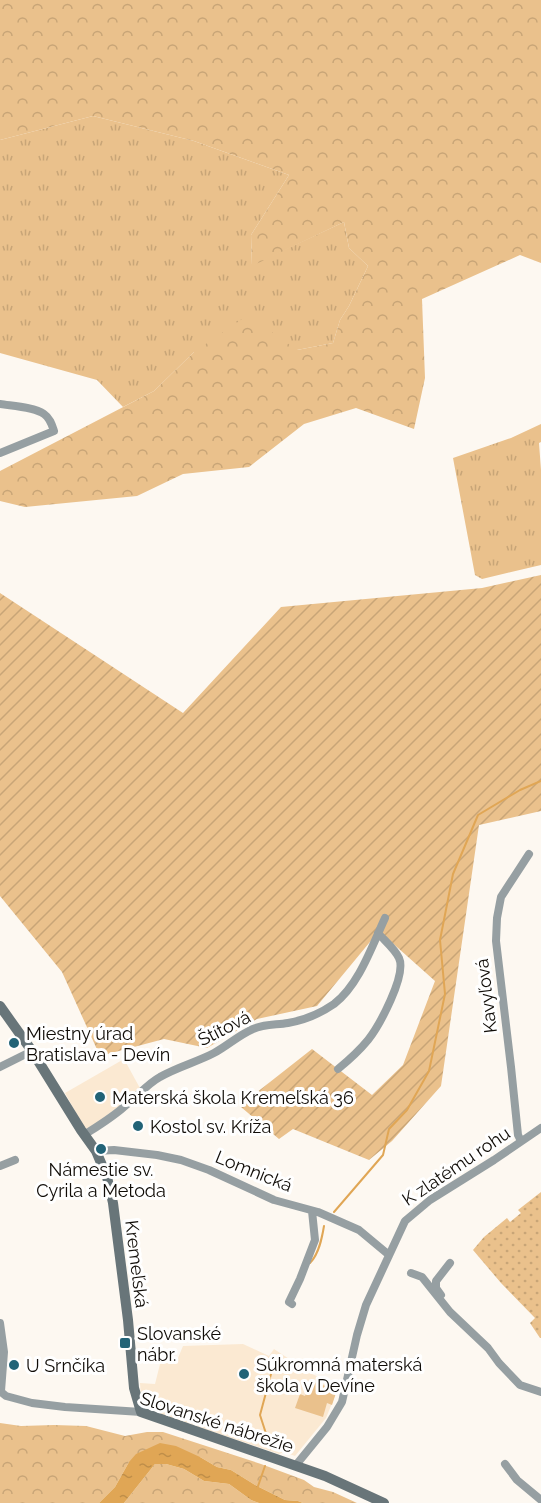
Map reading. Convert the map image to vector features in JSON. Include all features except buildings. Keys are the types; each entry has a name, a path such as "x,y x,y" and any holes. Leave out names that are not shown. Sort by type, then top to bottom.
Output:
{"street":[{"path":"0,404 44,414 54,431 0,453"},
{"name":"Kavyľová","path":"520,1141 496,941 501,897 529,854"},
{"name":"Štítová","path":"84,1135 124,1107 161,1076 213,1054 260,1026 303,1019 318,1014 335,1004 356,979 385,918"},
{"path":"338,1069 370,1039 396,988 399,958 378,933"},
{"name":"Kremeľská","path":"0,1006 32,1051 96,1151 107,1177 113,1203 128,1320 134,1388 141,1412"},
{"path":"0,1067 32,1051"},
{"name":"K zlatému rohu","path":"296,1465 327,1427 342,1402 366,1305 405,1221 430,1200 541,1128"},
{"name":"Lomnická","path":"96,1151 114,1150 181,1160 209,1170 274,1200 312,1211 359,1230 389,1255"},
{"path":"0,1166 15,1160"},
{"path":"292,1304 289,1302 315,1240 312,1211"},
{"path":"450,1263 436,1281 436,1288 451,1307 450,1312"},
{"path":"411,1273 422,1277 450,1312 488,1348 520,1385 541,1392"},
{"path":"0,1323 4,1352 0,1391"},
{"name":"Slovanské nábrežie","path":"0,1391 6,1396 32,1403 141,1412 296,1465 384,1503"},
{"path":"505,1464 516,1480 541,1500"}],"shaded area":[{"name":"Materská škola Kremeľská 36","path":"124,1059 141,1090 90,1128 85,1129 65,1093"},
{"path":"243,1344 269,1356 274,1349 312,1374 339,1386 326,1418 295,1456 284,1452 279,1454 158,1413 141,1397 140,1383 155,1384 161,1360 178,1358 183,1346"}],"green space":[{"path":"0,0 541,0 541,263 520,255 422,299 425,378 414,429 356,408 304,424 249,467 183,474 137,496 25,507 0,501 0,471 154,391 194,352 248,315 297,350 333,343 340,320 368,266 349,248 344,222 252,266 251,235 289,175 194,141 93,116 0,140"},
{"path":"93,116 194,141 289,175 251,235 252,265 344,222 349,248 368,266 340,320 333,343 297,350 194,352 154,391 123,407 97,380 0,353 0,140"},
{"path":"541,424 541,442 539,443 541,565 482,579 475,575 453,458 511,438"},
{"path":"541,575 541,811 479,825 441,1086 392,1141 369,1160 293,1129 279,1139 241,1107 312,1049 372,1095 403,1065 435,981 379,931 317,1006 257,1019 207,1048 164,1039 100,1056 62,972 0,896 0,593 183,713 281,607 482,588"},
{"path":"541,1192 540,1338 530,1323 535,1318 473,1250 484,1237 507,1218 510,1222 521,1213 518,1210"},
{"path":"311,1381 337,1390 332,1405 327,1403 323,1417 295,1408 300,1394 305,1396"},
{"path":"0,1423 21,1426 86,1426 125,1436 163,1432 261,1464 357,1503 303,1503 285,1500 231,1470 217,1467 200,1457 129,1462 115,1487 99,1503 0,1503"},
{"path":"155,1464 166,1464 184,1469 204,1481 229,1484 259,1503 124,1503"}],"water":[{"path":"160,1443 176,1446 217,1467 231,1470 285,1500 303,1503 259,1503 229,1484 204,1481 184,1469 166,1464 155,1464 124,1503 99,1503 115,1487 136,1454"}],"waterway":[{"path":"334,1212 383,1155 389,1129 407,1110 429,1071 445,994 440,940 453,874 478,815 520,790 541,781"},
{"path":"310,1263 318,1251 324,1226"},
{"path":"271,1374 260,1415 271,1449"},
{"path":"257,1489 265,1466"}],"place":[{"name":"Miestny úrad Bratislava - Devín","path":"14,1043"},
{"name":"Materská škola Kremeľská 36","path":"100,1097"},
{"name":"Kostol sv. Kríža","path":"138,1126"},
{"name":"Námestie sv. Cyrila a Metoda","path":"101,1149"},
{"name":"Slovanské nábr.","path":"125,1343"},
{"name":"U Srnčíka","path":"14,1365"},
{"name":"Súkromná materská škola v Devíne","path":"244,1374"}]}
